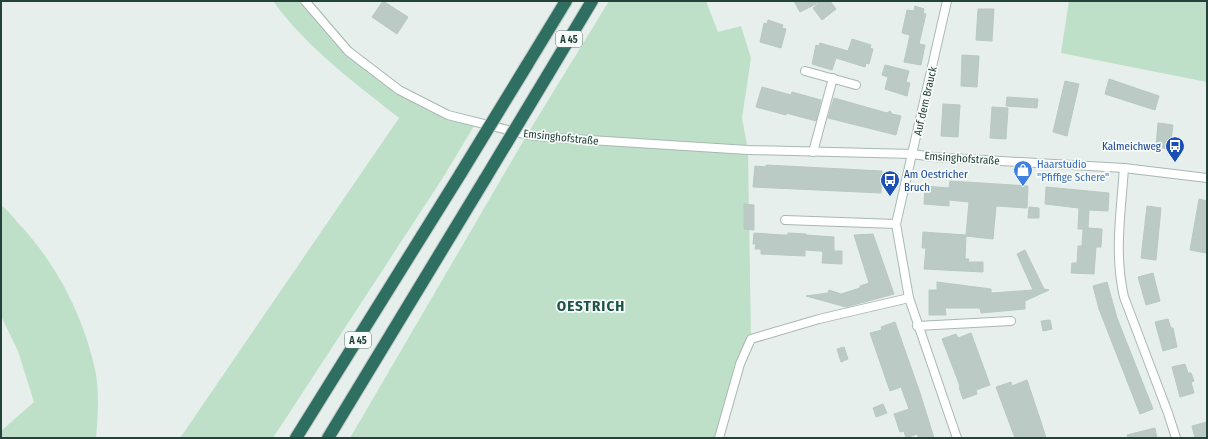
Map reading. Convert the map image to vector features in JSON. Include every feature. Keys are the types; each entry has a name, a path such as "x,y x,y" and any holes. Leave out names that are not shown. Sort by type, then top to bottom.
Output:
{"highway":[{"name":"A 45","path":"296,438 566,1"},
{"name":"A 45","path":"328,438 592,1"}],"street":[{"name":"Emsinghofstraße","path":"305,1 348,51 399,90 448,115 546,138 813,152 913,154 940,158 1124,168 1207,178"},
{"name":"Auf dem Brauck","path":"947,1 896,224 909,298 917,326 957,438"},
{"path":"805,71 856,85"},
{"path":"813,152 833,78"},
{"path":"1124,168 1118,239 1120,280 1124,297 1176,438"},
{"path":"785,220 896,224"},
{"path":"719,438 740,364 751,339 819,319 909,298"},
{"path":"917,326 1011,321"}],"green space":[{"path":"273,1 312,1 354,50 403,94 447,117 477,121 444,176 273,438 180,438 399,118 332,64 286,18"},
{"path":"609,1 706,1 718,32 741,26 751,58 742,118 748,150 751,339 720,438 350,438 528,133"},
{"path":"1069,1 1207,1 1207,82 1061,53"},
{"path":"1,205 22,227 48,260 59,277 78,315 96,374 98,406 96,438 1,438 1,431 34,402 18,351 1,316"}],"building":[{"path":"383,1 408,17 397,34 372,17"},
{"path":"794,1 822,1 800,12"},
{"path":"822,1 830,1 836,9 822,20 813,8"},
{"path":"915,6 924,9 923,13 926,14 919,44 925,45 921,65 904,62 910,35 902,33 907,10 914,11"},
{"path":"978,9 994,9 992,41 976,40"},
{"path":"768,20 783,25 782,28 786,29 781,48 760,42 764,23 767,24"},
{"path":"852,39 871,45 870,48 873,49 869,64 866,63 865,67 836,58 832,70 812,64 816,45 819,46 820,43 848,51"},
{"path":"962,55 979,56 977,87 961,86"},
{"path":"885,65 909,71 906,82 910,83 907,96 885,89 888,77 882,75"},
{"path":"1109,79 1159,96 1155,110 1105,94"},
{"path":"1065,81 1079,84 1067,136 1053,132"},
{"path":"762,87 791,95 792,92 821,100 816,121 756,107"},
{"path":"1007,97 1038,99 1037,108 1006,106"},
{"path":"834,98 887,113 890,111 892,114 901,116 896,135 828,118"},
{"path":"943,104 960,105 958,137 941,136"},
{"path":"992,107 1008,108 1006,139 990,138"},
{"path":"1158,123 1173,125 1170,149 1156,147"},
{"path":"766,165 882,171 881,193 753,187 755,166 766,167"},
{"path":"950,181 1028,186 1027,208 996,206 993,239 966,236 965,259 969,259 968,262 983,262 983,272 924,269 926,248 922,248 923,232 966,235 969,202 949,200 949,206 924,204 925,186 949,188"},
{"path":"1046,187 1109,193 1108,211 1089,210 1088,228 1102,229 1101,247 1096,247 1094,274 1071,273 1072,263 1077,263 1078,246 1082,246 1083,229 1078,229 1079,208 1045,204"},
{"path":"1199,199 1207,201 1206,253 1190,250"},
{"path":"744,204 754,205 754,230 744,229"},
{"path":"1147,206 1161,208 1156,260 1141,258"},
{"path":"1029,207 1039,208 1039,218 1028,218"},
{"path":"754,233 788,235 788,233 834,237 834,251 842,251 842,264 822,263 823,253 821,251 805,250 805,256 761,254 761,249 755,249 756,244 753,244"},
{"path":"873,234 894,294 846,307 806,296 828,293 829,290 841,294 860,288 860,286 869,283 854,235"},
{"path":"1025,250 1044,289 1049,290 1025,301 1025,309 981,313 980,308 945,308 946,315 929,315 929,290 937,290 937,282 991,289 991,293 1033,290 1017,254"},
{"path":"1153,273 1160,301 1146,305 1138,277"},
{"path":"1107,282 1117,318 1153,409 1140,414 1099,309 1093,286"},
{"path":"1168,319 1171,328 1173,328 1177,347 1163,351 1155,322"},
{"path":"1050,320 1052,329 1043,331 1041,321"},
{"path":"895,322 934,438 919,438 917,434 906,438 904,431 900,432 894,414 909,409 901,387 890,391 870,333 882,330 881,327"},
{"path":"971,333 990,385 976,390 977,394 963,399 960,386 942,339 956,334 958,338"},
{"path":"844,347 848,359 841,362 837,349"},
{"path":"1185,364 1188,373 1191,373 1194,381 1191,382 1194,393 1180,397 1172,367"},
{"path":"1027,380 1046,438 1015,438 996,387 1011,382 1012,386"},
{"path":"883,404 887,413 876,417 873,408"},
{"path":"1207,422 1207,438 1195,438 1192,426"},
{"path":"1155,428 1157,438 1128,438 1127,435"}],"place":[{"name":"Kalmeichweg","path":"1175,163"},
{"name":"Haarstudio \"Pfiffige Schere\"","path":"1023,187"},
{"name":"Am Oestricher Bruch","path":"890,197"}],"district":[{"name":"OESTRICH","path":"591,306"}]}
